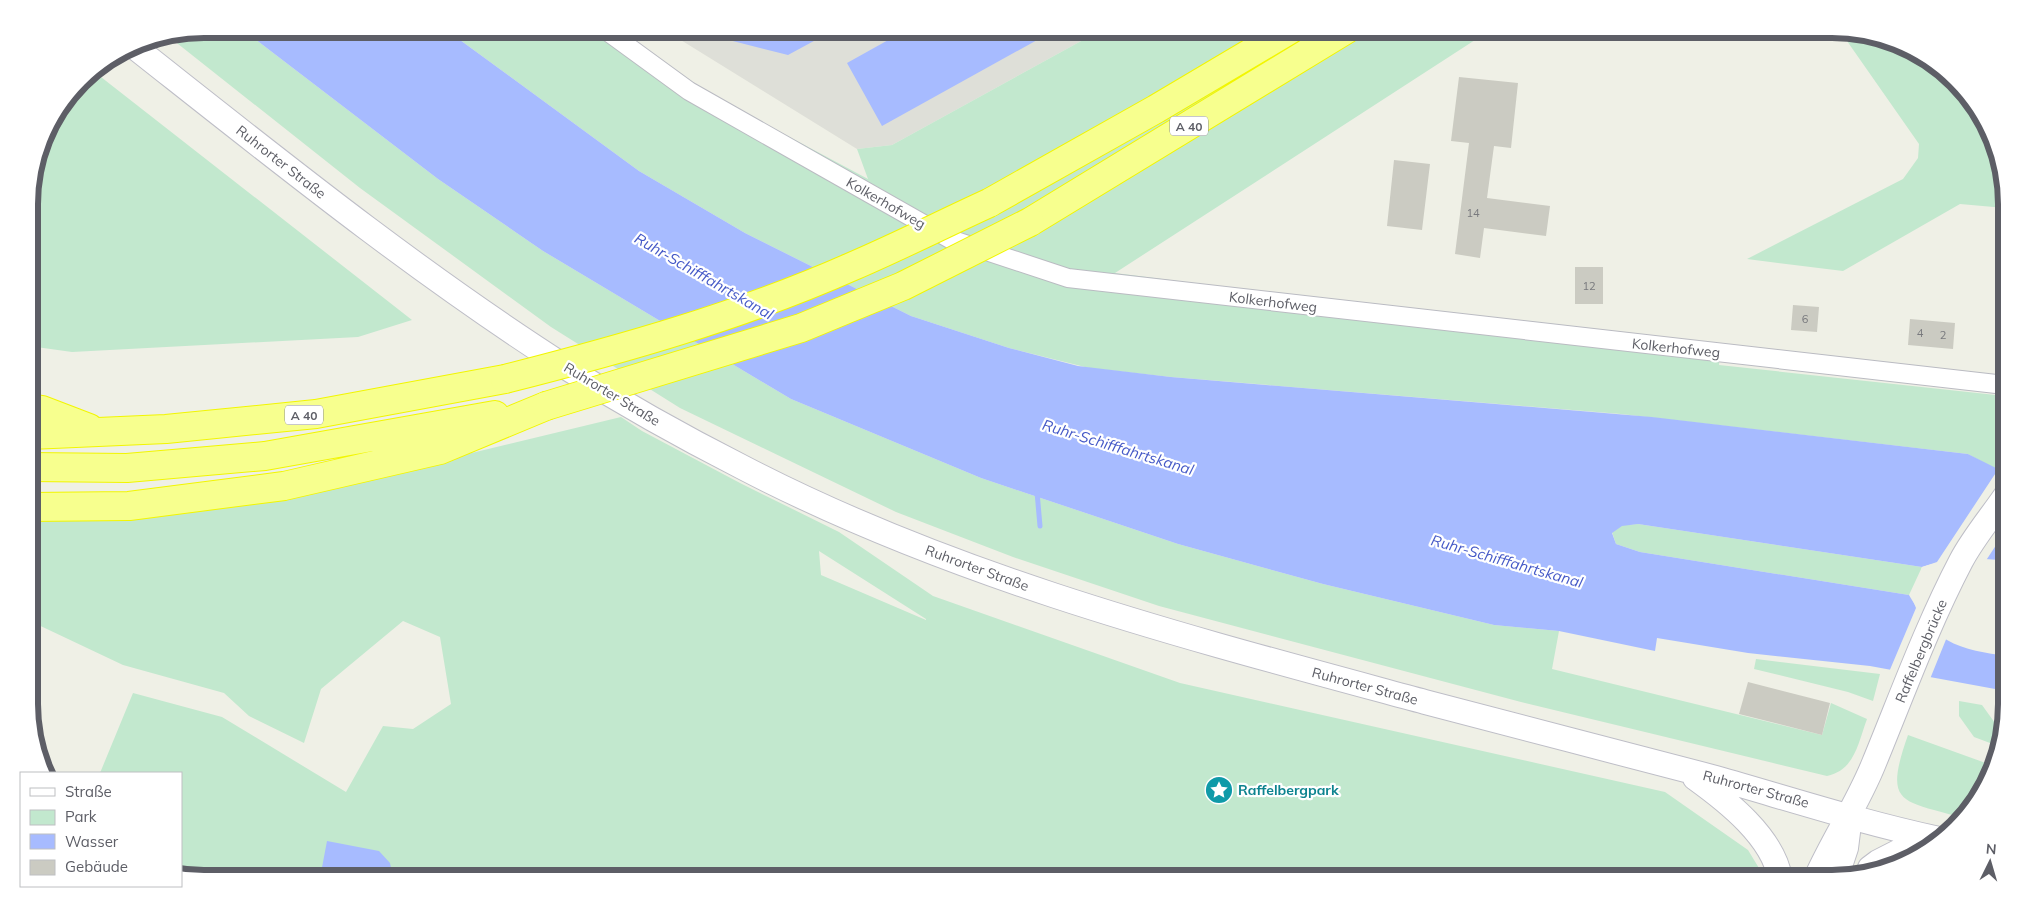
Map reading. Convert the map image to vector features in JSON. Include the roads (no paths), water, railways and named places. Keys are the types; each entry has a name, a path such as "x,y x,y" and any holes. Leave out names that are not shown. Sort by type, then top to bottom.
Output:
{"highway":[{"name":"A 40","path":"38,434 166,429 316,414 505,379 592,357 686,329 850,268 988,202 1156,109 1276,38"},
{"name":"A 40","path":"38,467 127,468 265,456 546,406 801,328 903,286 1030,222 1332,38"},
{"path":"38,507 130,506 284,486 440,450 546,406"},
{"path":"38,409 99,433"}],"main road":[{"name":"Ruhrorter Straße","path":"139,51 322,194 443,283 567,368 649,417 746,470 927,550 1093,609 1439,706 1929,837"},
{"name":"Raffelbergbrücke","path":"1850,815 1878,753 1931,624 1962,559 1998,507"},
{"path":"1684,770 1720,797 1752,826 1765,845 1776,869"},
{"path":"1820,869 1831,844 1850,815"},
{"path":"1839,869 1846,848 1850,815"},
{"path":"1877,863 1917,845"}],"street":[{"name":"Kolkerhofweg","path":"617,38 689,90 950,239 1068,278 1998,384"}],"water":[{"name":"Ruhr-Schifffahrtskanal","path":"254,38 457,38 639,171 745,233 911,316 1009,348 1078,366 1171,377 1652,417 1968,454 1998,469 1998,560 1964,560 1942,562 1922,567 1638,524 1622,526 1612,533 1616,544 1640,552 1909,595 1926,619 1947,640 1968,649 1998,655 1998,690 1870,666 1748,653 1657,638 1655,651 1559,631 1494,625 1323,584 1178,544 981,478 791,399 543,251 438,179"},
{"path":"721,38 819,38 788,55"},
{"path":"892,38 1041,38 882,126 847,63"},
{"path":"327,841 379,851 390,863 391,870 322,870"}],"waterway":[{"path":"1037,492 1040,526"}],"place":[{"name":"Raffelbergpark","path":"1219,790"}]}
